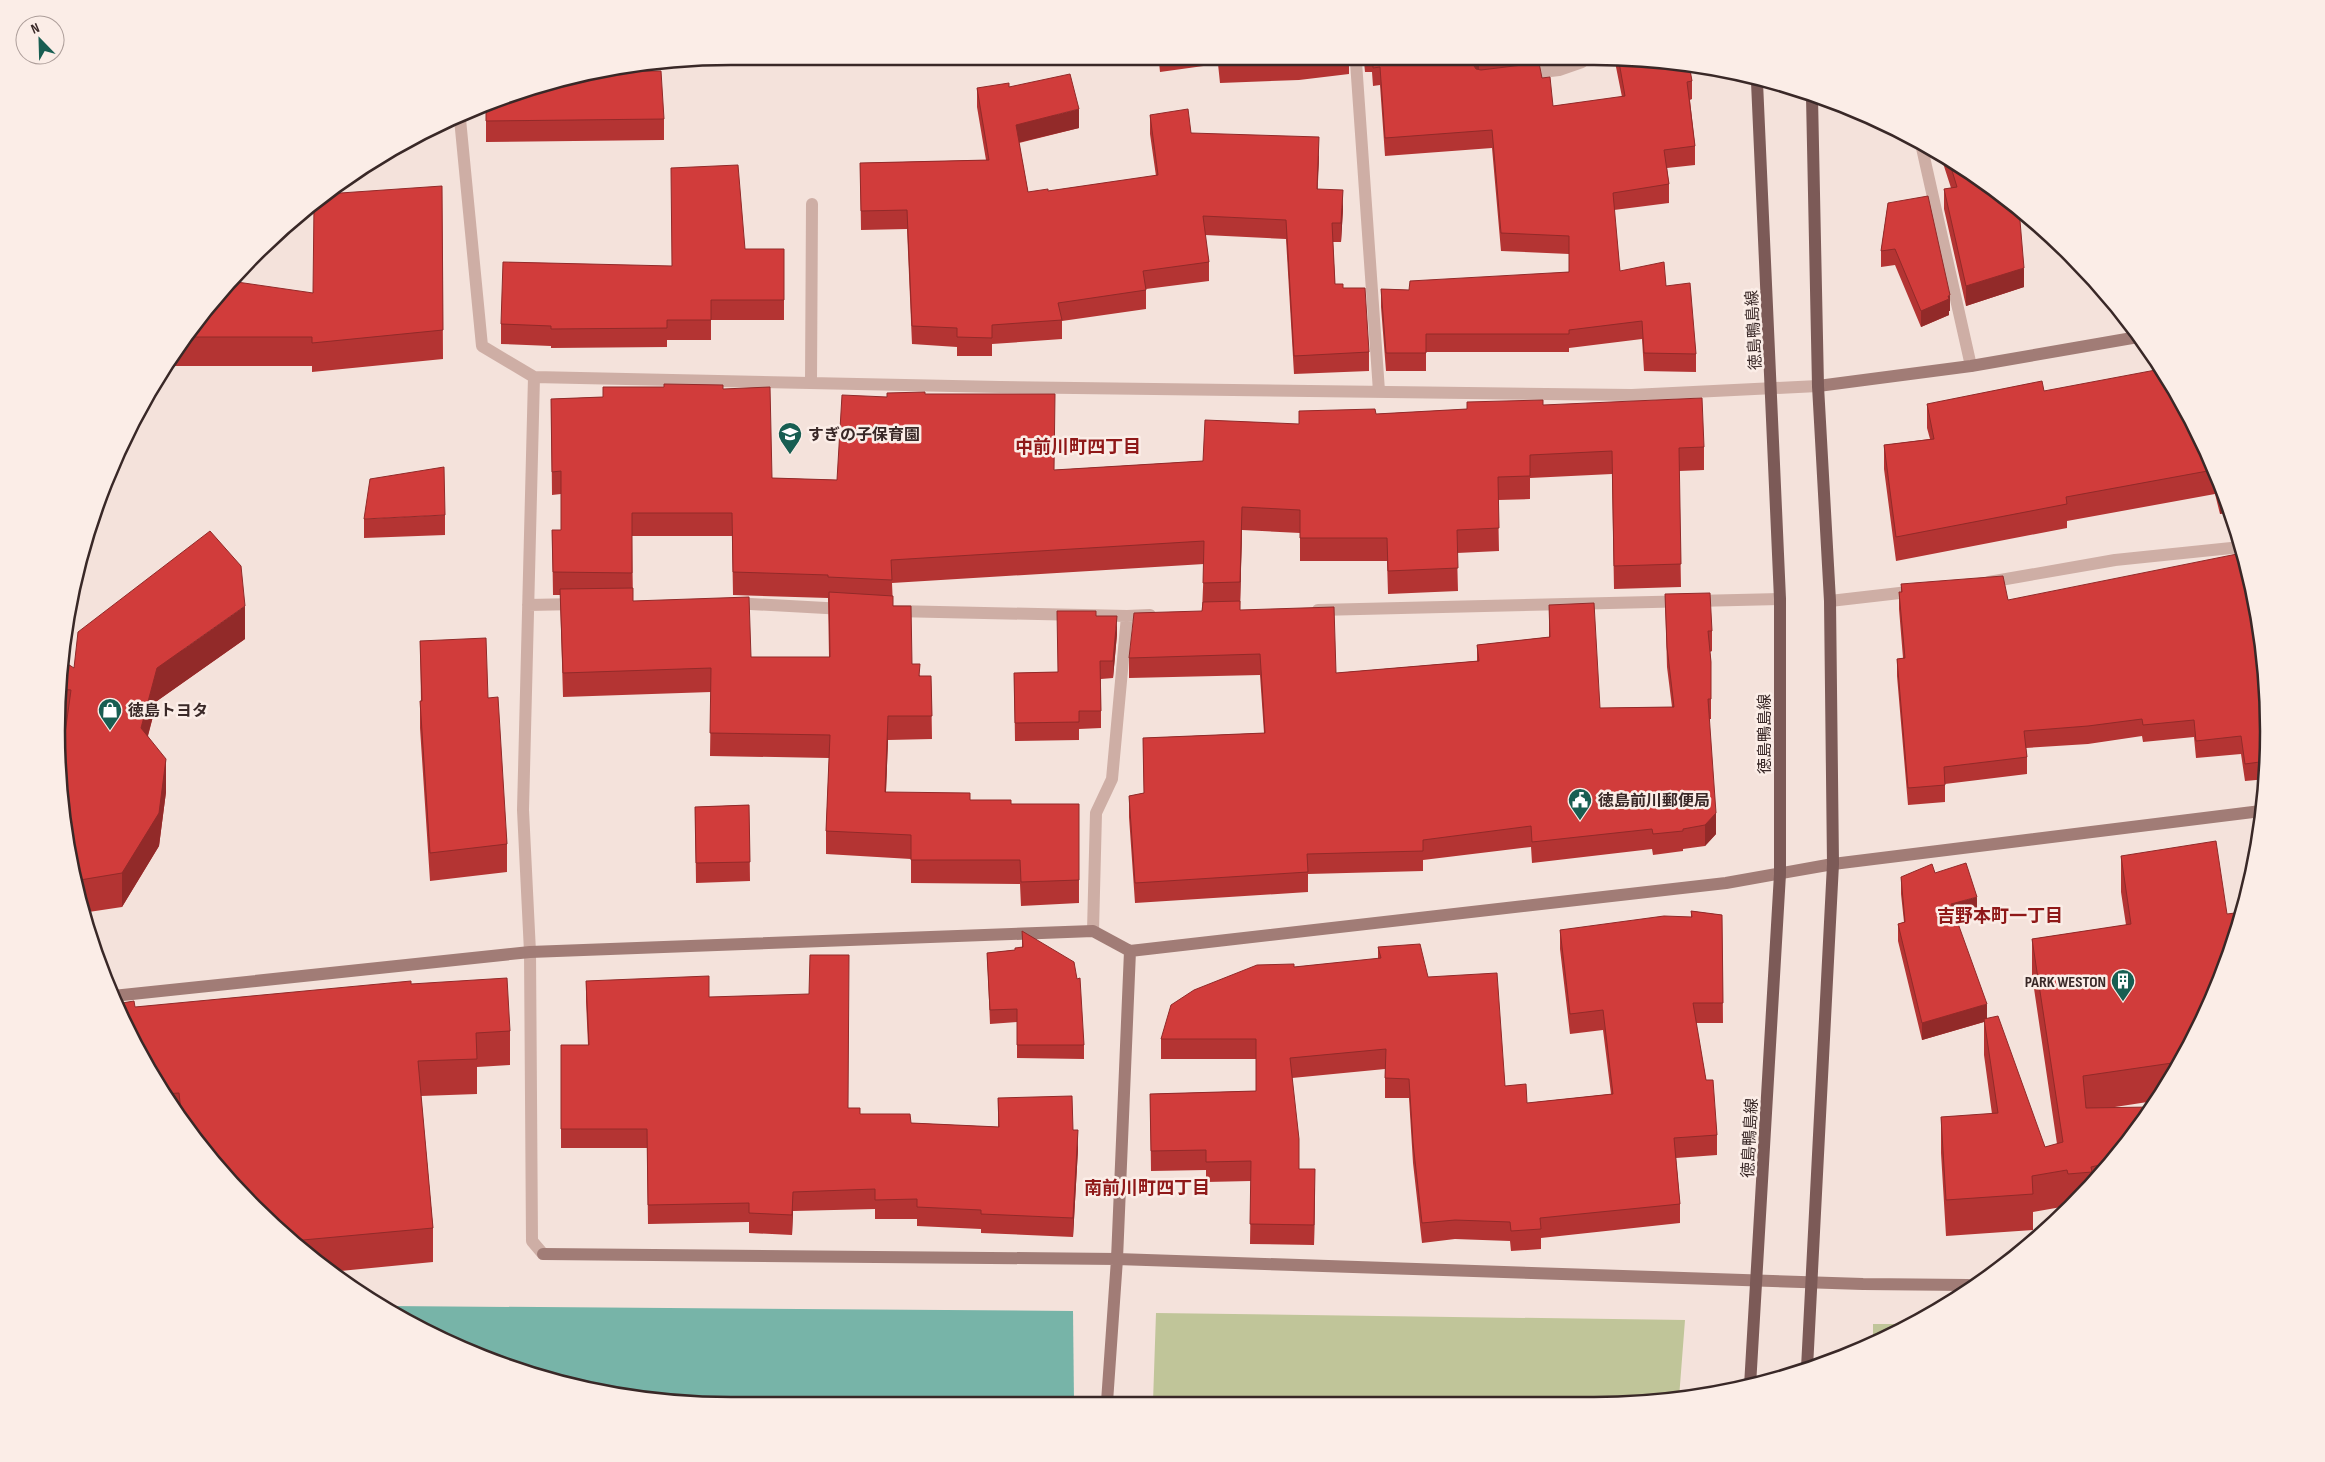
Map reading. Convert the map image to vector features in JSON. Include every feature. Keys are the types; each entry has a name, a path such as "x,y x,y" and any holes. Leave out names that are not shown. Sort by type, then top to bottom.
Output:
{"main road":[{"name":"徳島鴨島線","path":"1750,1378 1780,874 1780,599 1757,86"},
{"path":"1807,1362 1833,864 1830,601 1818,386 1812,102"}],"street":[{"path":"1356,65 1379,392"},
{"path":"1510,76 1559,70 1573,65"},
{"path":"460,123 482,346 534,377 1632,395 1818,386 1971,366 2131,338"},
{"path":"1923,152 1971,366"},
{"path":"811,382 812,204"},
{"path":"534,377 523,810 530,952 532,1241 543,1254 1117,1259 1963,1286"},
{"path":"1978,584 2115,560 2234,548"},
{"path":"1830,601 1929,589"},
{"path":"1301,610 1780,599"},
{"path":"720,603 856,609"},
{"path":"528,605 585,604"},
{"path":"886,611 1127,616 1165,615"},
{"path":"1093,931 1096,813 1112,779 1127,616"},
{"path":"120,995 530,952 1093,931 1130,951 1726,883 1833,864 2255,812"},
{"path":"1107,1397 1117,1259 1130,951"}],"green space":[{"path":"1156,1313 1685,1320 1680,1391 1638,1396 1594,1397 1153,1397"},
{"path":"1873,1324 1897,1324 1889,1328 1873,1335"}],"water":[{"path":"395,1306 1073,1311 1074,1397 731,1397 687,1396 644,1391 601,1384 559,1374 517,1362 476,1346 436,1328"}],"building":[{"path":"1373,65 1473,65 1476,69 1481,70 1539,65 1542,78 1550,77 1553,106 1625,96 1620,66 1691,73 1692,81 1687,82 1695,146 1664,150 1669,184 1613,193 1620,271 1664,262 1666,286 1690,283 1696,354 1644,353 1642,321 1569,330 1569,334 1426,334 1426,353 1386,353 1381,289 1409,290 1410,281 1569,272 1569,236 1501,233 1492,130 1385,138 1380,67 1373,68"},
{"path":"644,71 661,71 664,119 486,121 486,112 517,100 559,88 601,78"},
{"path":"1070,74 1079,109 1016,125 1028,192 1048,189 1048,191 1158,175 1150,115 1188,109 1191,133 1319,137 1317,189 1343,190 1341,223 1332,223 1335,284 1343,284 1343,288 1365,288 1369,352 1294,356 1286,220 1203,216 1209,262 1143,271 1146,290 1058,303 1062,320 992,325 992,338 957,337 957,328 912,326 907,210 861,211 860,163 989,160 977,88 1009,83 1009,87"},
{"path":"738,165 745,249 784,249 784,300 711,300 711,320 667,320 667,328 551,329 551,326 501,324 503,262 672,266 671,168"},
{"path":"1952,169 2020,220 2024,268 1966,286 1944,189 1957,187"},
{"path":"442,186 443,330 312,343 312,337 195,337 239,282 313,293 314,213 339,193"},
{"path":"1928,196 1950,295 1948,296 1949,299 1921,311 1895,249 1881,251 1888,203"},
{"path":"2154,370 2191,436 2207,471 2066,497 2067,504 1896,537 1884,445 1934,439 1927,404 2042,381 2044,391"},
{"path":"664,384 723,385 723,389 770,387 772,478 837,480 842,395 887,397 887,393 1055,394 1054,470 1203,461 1205,420 1299,424 1299,411 1375,409 1376,414 1467,409 1467,402 1543,400 1543,405 1702,398 1704,447 1679,448 1681,564 1614,566 1612,451 1530,455 1530,476 1498,477 1499,528 1457,530 1458,568 1388,571 1387,538 1300,538 1300,510 1242,507 1240,582 1203,583 1204,541 891,560 892,580 828,577 828,575 733,572 732,513 632,513 632,573 553,572 552,530 561,530 561,471 552,472 551,399 603,397 603,387 664,387"},
{"path":"444,467 445,515 364,519 370,479"},
{"name":"徳島トヨタ","path":"210,531 241,566 245,606 157,668 141,728 166,759 159,813 122,873 82,880 71,818 66,775 65,733 71,690 66,690 69,665 74,668 78,632"},
{"path":"2236,554 2247,601 2259,687 2259,762 2245,764 2241,736 2196,741 2194,720 2143,725 2142,719 2088,726 2024,731 2027,757 1944,767 1945,785 1908,788 1897,659 1905,658 1899,592 1902,592 1901,584 2003,576 2008,600"},
{"path":"633,588 633,601 749,597 751,657 830,657 829,592 893,596 893,606 911,606 912,664 920,664 919,676 931,676 932,716 888,716 885,792 970,793 970,800 1011,800 1011,804 1079,804 1079,880 1021,882 1020,860 911,860 911,835 826,831 830,735 710,733 711,668 563,673 560,589"},
{"path":"1710,593 1712,631 1708,631 1711,662 1711,699 1708,699 1716,813 1705,825 1683,829 1683,831 1653,834 1652,829 1532,842 1531,826 1423,840 1423,851 1307,854 1308,872 1135,883 1129,796 1144,793 1143,738 1265,733 1260,654 1129,658 1134,613 1202,611 1203,602 1240,601 1240,610 1334,607 1336,673 1479,661 1477,645 1550,637 1549,605 1594,603 1600,708 1674,707 1667,647 1665,594"},
{"path":"1057,611 1096,611 1096,616 1117,616 1113,661 1100,661 1101,711 1079,711 1079,722 1015,723 1014,673 1058,672"},
{"path":"486,638 488,698 498,697 507,844 430,853 420,701 422,701 420,641"},
{"path":"749,805 750,862 696,863 695,807"},
{"path":"2216,841 2227,914 2234,913 2225,945 2191,1026 2171,1063 2083,1076 2086,1108 2143,1107 2099,1165 2091,1167 2092,1172 2068,1174 2067,1170 2032,1176 2033,1194 1946,1200 1941,1117 1998,1113 1984,1019 1998,1016 2045,1147 2063,1142 2032,939 2131,924 2121,856"},
{"path":"1966,863 1977,897 1951,904 1987,1004 1922,1023 1898,924 1905,922 1901,877 1932,864 1935,873"},
{"path":"1691,911 1722,915 1723,1003 1693,1003 1706,1080 1713,1080 1717,1135 1674,1138 1680,1204 1540,1218 1541,1229 1511,1231 1510,1222 1455,1220 1422,1223 1413,1143 1409,1079 1385,1078 1386,1049 1290,1058 1299,1139 1299,1169 1315,1169 1314,1225 1250,1224 1251,1161 1206,1162 1206,1150 1151,1151 1150,1094 1256,1091 1256,1039 1161,1039 1171,1005 1194,990 1257,965 1294,964 1294,967 1381,958 1378,947 1420,944 1428,977 1497,973 1505,1086 1526,1084 1527,1103 1613,1094 1603,1010 1570,1014 1560,930 1664,916 1692,917"},
{"path":"1022,931 1074,962 1077,979 1080,978 1084,1045 1017,1045 1017,1009 990,1010 987,953 1015,950 1015,948 1023,947"},
{"path":"810,955 849,955 848,1108 860,1108 860,1114 910,1114 911,1123 999,1127 998,1098 1072,1096 1073,1130 1078,1130 1073,1218 981,1214 981,1210 917,1207 917,1199 875,1200 875,1189 793,1192 792,1215 749,1213 749,1203 648,1205 647,1129 561,1129 561,1045 589,1045 586,981 709,976 709,997 809,994"},
{"path":"507,978 510,1031 476,1033 477,1059 418,1061 433,1228 302,1240 260,1202 230,1170 203,1136 180,1106 179,1093 172,1093 154,1064 124,1003 134,1001 135,1007 411,981 411,984"}],"place":[{"name":"すぎの子保育園","path":"790,455"},
{"name":"徳島トヨタ","path":"110,731"},
{"name":"徳島前川郵便局","path":"1580,821"},
{"name":"PARK WESTON","path":"2123,1002"}],"district":[{"name":"中前川町四丁目","path":"1078,447"},
{"name":"吉野本町一丁目","path":"2000,916"},
{"name":"南前川町四丁目","path":"1147,1188"}]}
